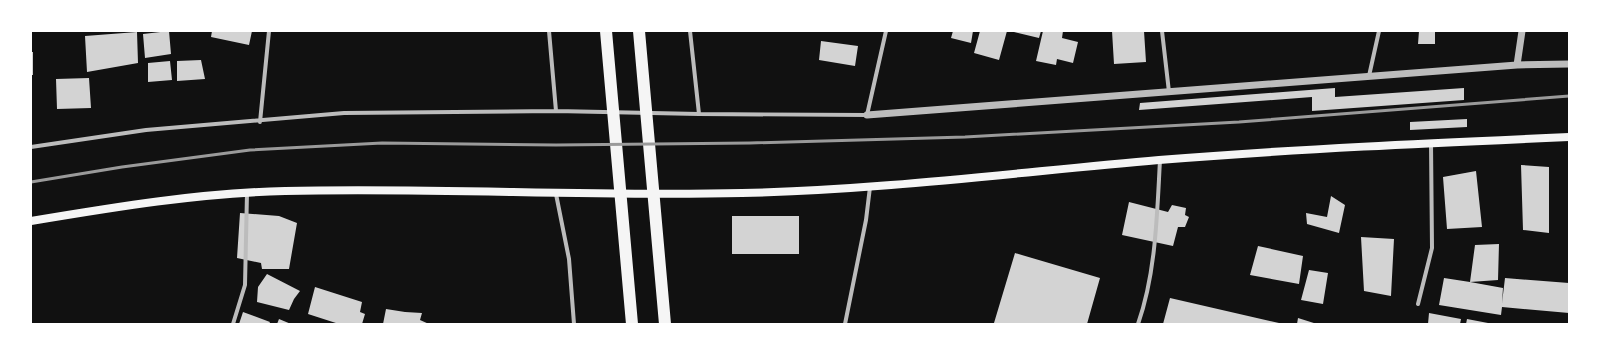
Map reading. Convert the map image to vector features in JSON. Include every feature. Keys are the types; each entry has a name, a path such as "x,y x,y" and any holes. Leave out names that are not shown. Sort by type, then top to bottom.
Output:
{"highway":[{"path":"606,31 632,324"},
{"path":"639,31 666,324"}],"main road":[{"path":"33,222 180,197 282,191 410,191 556,194 743,193 870,186 1160,160 1569,136"}],"street":[{"path":"260,122 269,31"},
{"path":"549,31 556,111"},
{"path":"690,31 699,114"},
{"path":"867,115 886,31"},
{"path":"1162,31 1169,92"},
{"path":"1369,76 1379,31"},
{"path":"1517,65 1522,31"},
{"path":"31,147 146,130 260,122 344,113 556,111 685,114 867,115 1517,65 1569,64"},
{"path":"1418,304 1432,248 1431,143"},
{"path":"1138,324 1144,307 1156,227 1160,160"},
{"path":"844,324 866,220 870,186"},
{"path":"233,324 245,285 247,193"},
{"path":"556,194 569,260 574,324"}],"building":[{"path":"169,31 171,54 145,58 143,34"},
{"path":"212,31 252,31 249,45 211,37"},
{"path":"953,31 973,31 971,43 951,38"},
{"path":"980,31 1007,31 999,60 974,53"},
{"path":"1010,31 1041,31 1039,38"},
{"path":"1043,31 1063,31 1062,38 1078,42 1073,63 1057,59 1056,65 1036,61"},
{"path":"1112,31 1144,31 1146,62 1114,64"},
{"path":"1419,31 1435,31 1435,44 1418,44"},
{"path":"137,32 138,63 87,72 85,36"},
{"path":"821,41 858,46 855,66 819,60"},
{"path":"31,52 33,52 33,75 31,75"},
{"path":"201,60 205,79 177,81 177,61"},
{"path":"170,61 172,80 148,82 148,63"},
{"path":"89,78 91,108 57,109 56,79"},
{"path":"1335,88 1335,97 1464,88 1464,100 1312,111 1312,97 1139,110 1140,103"},
{"path":"1467,119 1467,127 1410,130 1410,122"},
{"path":"1521,165 1549,167 1549,233 1523,230"},
{"path":"1476,171 1482,227 1447,229 1443,177"},
{"path":"1331,196 1345,205 1339,233 1307,224 1306,213 1327,217"},
{"path":"1129,202 1168,212 1172,205 1186,208 1185,215 1189,217 1185,227 1178,227 1173,246 1122,235"},
{"path":"240,213 279,216 297,223 289,269 262,269 261,263 237,258"},
{"path":"732,216 799,216 799,254 732,254"},
{"path":"1361,237 1394,239 1391,296 1364,291"},
{"path":"1499,244 1498,280 1470,282 1475,245"},
{"path":"1258,246 1303,256 1299,284 1250,275"},
{"path":"1015,253 1100,278 1087,324 994,323"},
{"path":"1309,270 1328,273 1323,304 1301,300"},
{"path":"267,274 300,291 289,310 257,302 258,287"},
{"path":"1444,278 1503,288 1502,303 1505,278 1569,283 1569,313 1502,307 1501,315 1439,305"},
{"path":"315,287 362,302 360,312 365,314 362,324 339,324 308,314"},
{"path":"1170,298 1279,323 1279,324 1163,324"},
{"path":"386,309 422,313 420,320 429,324 383,324"},
{"path":"243,312 270,322 269,324 239,324"},
{"path":"1429,313 1461,319 1460,324 1428,324"},
{"path":"1298,318 1317,324 1297,324"},
{"path":"279,319 291,324 277,324"},
{"path":"1467,319 1488,323 1488,324 1466,324"}],"railway":[{"path":"31,182 122,167 250,150 382,143 556,145 750,143 965,137 1239,122 1569,96"}]}
